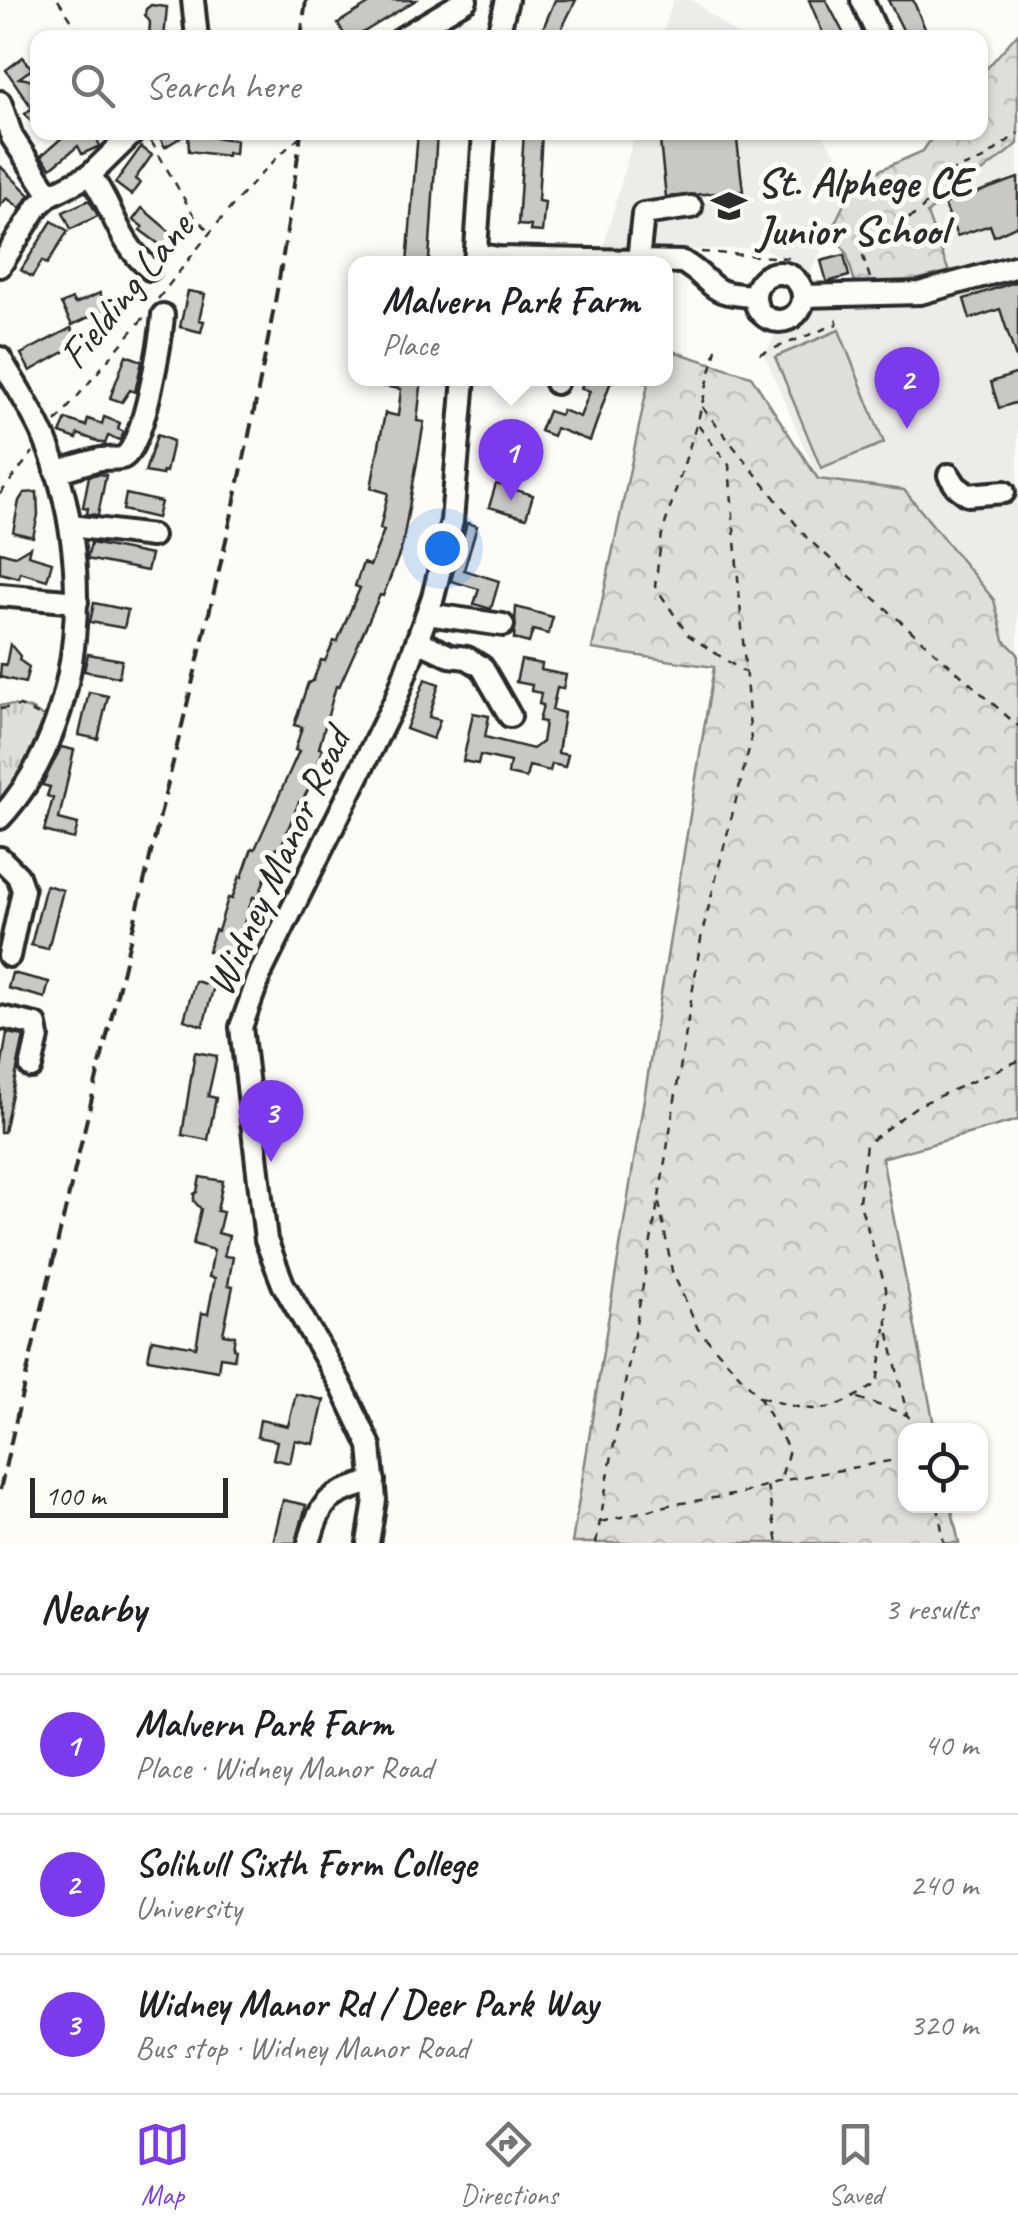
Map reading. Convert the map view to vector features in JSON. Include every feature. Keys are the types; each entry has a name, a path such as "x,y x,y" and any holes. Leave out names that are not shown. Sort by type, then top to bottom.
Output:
{"street":[{"path":"193,0 196,30"},
{"path":"415,30 466,0"},
{"path":"499,30 507,0"},
{"path":"862,0 875,30"},
{"path":"0,102 12,138 50,195"},
{"path":"0,266 26,220 50,195 90,174 133,140"},
{"path":"475,256 483,140"},
{"path":"90,174 104,194 119,235 141,268"},
{"path":"638,256 642,214 691,207"},
{"path":"673,262 682,262 699,272 714,291 755,296"},
{"path":"810,291 795,316 782,321 762,314 755,296 768,276 784,273 810,291 920,293 1018,266"},
{"path":"56,472 123,458 131,450 168,329"},
{"path":"0,358 44,436 56,472 71,526 77,602 72,652 55,722 32,775 0,818"},
{"name":"Widney Manor Road","path":"368,1543 376,1500 370,1446 340,1383 284,1284 266,1240 241,1027 261,972 372,754 418,641 452,521 463,386"},
{"path":"949,475 968,495 1004,492"},
{"path":"71,526 152,536"},
{"path":"0,595 77,602"},
{"path":"427,614 503,625"},
{"path":"418,641 450,656 467,658 482,668 510,716"},
{"path":"0,858 18,876 24,890 8,941"},
{"path":"0,1017 36,1025 38,1037 31,1067"},
{"path":"309,1543 323,1504 339,1492 374,1481"}],"path":[{"path":"58,0 77,30"},
{"path":"875,294 858,241 860,235 921,213 931,201 934,181 984,159 1018,134"},
{"path":"145,140 194,216 209,231"},
{"name":"Fielding Lane","path":"0,494 209,231 296,140"},
{"path":"702,252 788,258 810,291"},
{"path":"760,354 837,324 836,312"},
{"path":"716,349 662,534 656,586 688,635 745,673"},
{"path":"702,406 806,538 1018,726"},
{"path":"596,1543 702,933 751,741 728,465 697,424"},
{"path":"0,709 20,706 55,722"},
{"path":"906,1415 887,1325 886,1288 859,1201 866,1144 916,1106 1018,1061"},
{"path":"658,1199 672,1271 698,1328 758,1397 790,1450 780,1481"},
{"path":"758,1397 814,1412 857,1397 877,1383 887,1325"},
{"path":"857,1397 906,1415 913,1423"},
{"path":"600,1522 780,1481 898,1459"},
{"path":"767,1486 778,1543"},
{"path":"939,1513 944,1543"}],"shaded area":[{"name":"St. Alphege CE Junior School","path":"673,0 692,0 730,30 664,30"},
{"name":"St. Alphege CE Junior School","path":"633,140 826,140 855,181 810,274 763,248 603,247"},
{"path":"1018,142 1018,654 1004,640 994,600 904,491 818,479 765,356 775,334 801,320 816,303 885,302 933,207 939,181 950,177 973,179"}],"green space":[{"path":"1018,33 1018,144 973,179 950,177 939,181 933,208 927,214 949,272 857,290 846,252 831,231 855,181 923,151 930,140 988,140 988,67"},
{"path":"839,330 884,443 821,468 775,357"},
{"path":"673,351 751,376 818,479 904,490 994,600 1004,640 1018,654 1018,1120 882,1158 934,1423 898,1423 898,1513 953,1513 959,1543 572,1543 714,667 592,649 648,386 673,386"},
{"path":"0,705 24,707 44,718 21,774 0,806"}],"building":[{"path":"375,0 416,0 367,30 342,30 338,23"},
{"path":"555,0 576,0 561,30 542,30"},
{"path":"809,0 826,0 842,30 822,30"},
{"path":"888,0 913,0 926,30 903,30"},
{"path":"151,5 167,7 165,30 150,30 146,9"},
{"path":"23,57 30,66 19,78 30,80 30,105 6,70"},
{"path":"60,140 97,140 100,146 82,154 78,146 51,168 41,156"},
{"path":"188,140 236,140 235,154 227,156 189,151"},
{"path":"417,140 436,140 429,256 408,256"},
{"path":"523,140 542,140 538,201 545,202 542,232 518,225"},
{"path":"660,140 737,140 743,191 666,197"},
{"path":"141,147 152,155 135,179 140,183 131,195 115,183"},
{"path":"0,166 30,195 20,208 7,198 0,206"},
{"path":"1018,178 1018,225 994,236 990,225 957,236 944,204"},
{"path":"89,200 98,216 71,229 63,212"},
{"path":"142,208 176,237 167,250 133,220"},
{"path":"52,221 68,231 47,264 42,261 32,277 21,270"},
{"path":"844,255 849,276 827,282 821,261"},
{"path":"1018,281 1016,358 1000,309 970,319 964,299"},
{"path":"188,291 205,294 199,320 204,321 201,332 180,327"},
{"path":"100,293 115,326 101,332 93,315 72,325 61,304 72,299 75,304"},
{"path":"71,328 80,343 30,371 21,354"},
{"path":"126,355 142,361 135,392 130,390 122,402 110,398"},
{"path":"1018,373 1018,402 999,408 991,382"},
{"path":"382,386 421,386 417,421 424,422 402,547 383,596 380,595 339,687 336,686 319,748 320,767 299,802 280,849 276,848 258,898 253,897 232,958 208,951 228,898 232,899 299,751 295,750 302,727 294,725 308,683 313,681 334,641 337,642 360,588 355,586 363,563 370,566 384,530 380,529 388,493 371,488 385,413 398,416 401,389"},
{"path":"609,386 590,441 556,428 553,436 540,431 548,411 560,415 562,410 580,417 590,391 581,388"},
{"path":"104,417 120,423 118,429 124,432 120,440 108,436 105,444 78,434 77,439 60,433 66,419 86,426 88,419 102,424"},
{"path":"157,435 173,441 162,475 145,472"},
{"path":"106,475 98,515 87,514 88,508 83,507 89,476"},
{"path":"496,484 533,495 526,518 489,507"},
{"path":"37,492 38,515 33,537 13,532 19,501 24,493"},
{"path":"126,494 161,502 157,518 123,510"},
{"path":"467,523 477,526 464,570 499,581 491,609 474,604 479,589 451,581"},
{"path":"91,543 151,555 147,571 87,559"},
{"path":"30,547 28,555 52,562 47,580 20,572 19,578 0,573 0,552 15,556"},
{"path":"94,603 128,610 124,628 90,622"},
{"path":"516,607 553,617 548,634 533,630 529,643 514,639"},
{"path":"10,644 19,660 29,667 25,683 0,677"},
{"path":"88,654 122,660 119,677 84,671"},
{"path":"521,660 542,664 541,670 566,675 563,689 557,688 552,710 564,713 558,753 568,755 565,767 552,764 550,771 529,766 526,778 508,774 510,762 480,755 478,764 463,761 473,713 489,716 485,737 533,749 542,742 545,722 539,721 541,693 531,691 532,685 516,682"},
{"path":"425,679 439,684 429,717 440,720 433,739 406,729"},
{"path":"89,692 108,696 98,739 79,735"},
{"path":"61,747 74,750 59,819 78,824 74,839 44,831 53,798 47,796 50,787 42,785"},
{"path":"46,885 63,890 48,949 31,945"},
{"path":"12,973 49,982 45,998 8,988"},
{"path":"195,981 214,986 203,1026 184,1020"},
{"path":"7,1033 24,1036 4,1132 0,1132 0,1076"},
{"path":"195,1052 217,1056 208,1096 216,1098 208,1140 182,1135"},
{"path":"200,1177 223,1181 217,1211 223,1212 218,1233 229,1236 224,1256 233,1257 228,1285 233,1286 223,1334 235,1336 236,1349 234,1359 220,1357 218,1371 148,1359 152,1339 196,1347 202,1313 208,1314 215,1278 209,1277 214,1250 193,1244 201,1209 194,1201"},
{"path":"296,1394 324,1400 314,1444 295,1440 290,1463 273,1459 277,1441 257,1437 260,1420 288,1426"},
{"path":"283,1500 306,1505 296,1543 273,1543"}],"railway":[{"path":"302,30 306,0"},
{"path":"0,1490 243,464 276,299 300,140"}],"place":[{"name":"St. Alphege CE Junior School","path":"729,206"},
{"name":"Solihull Sixth Form College","path":"907,429"},
{"name":"Malvern Park Farm","path":"511,501"},
{"name":"Widney Manor Rd / Deer Park Way","path":"271,1162"}]}
